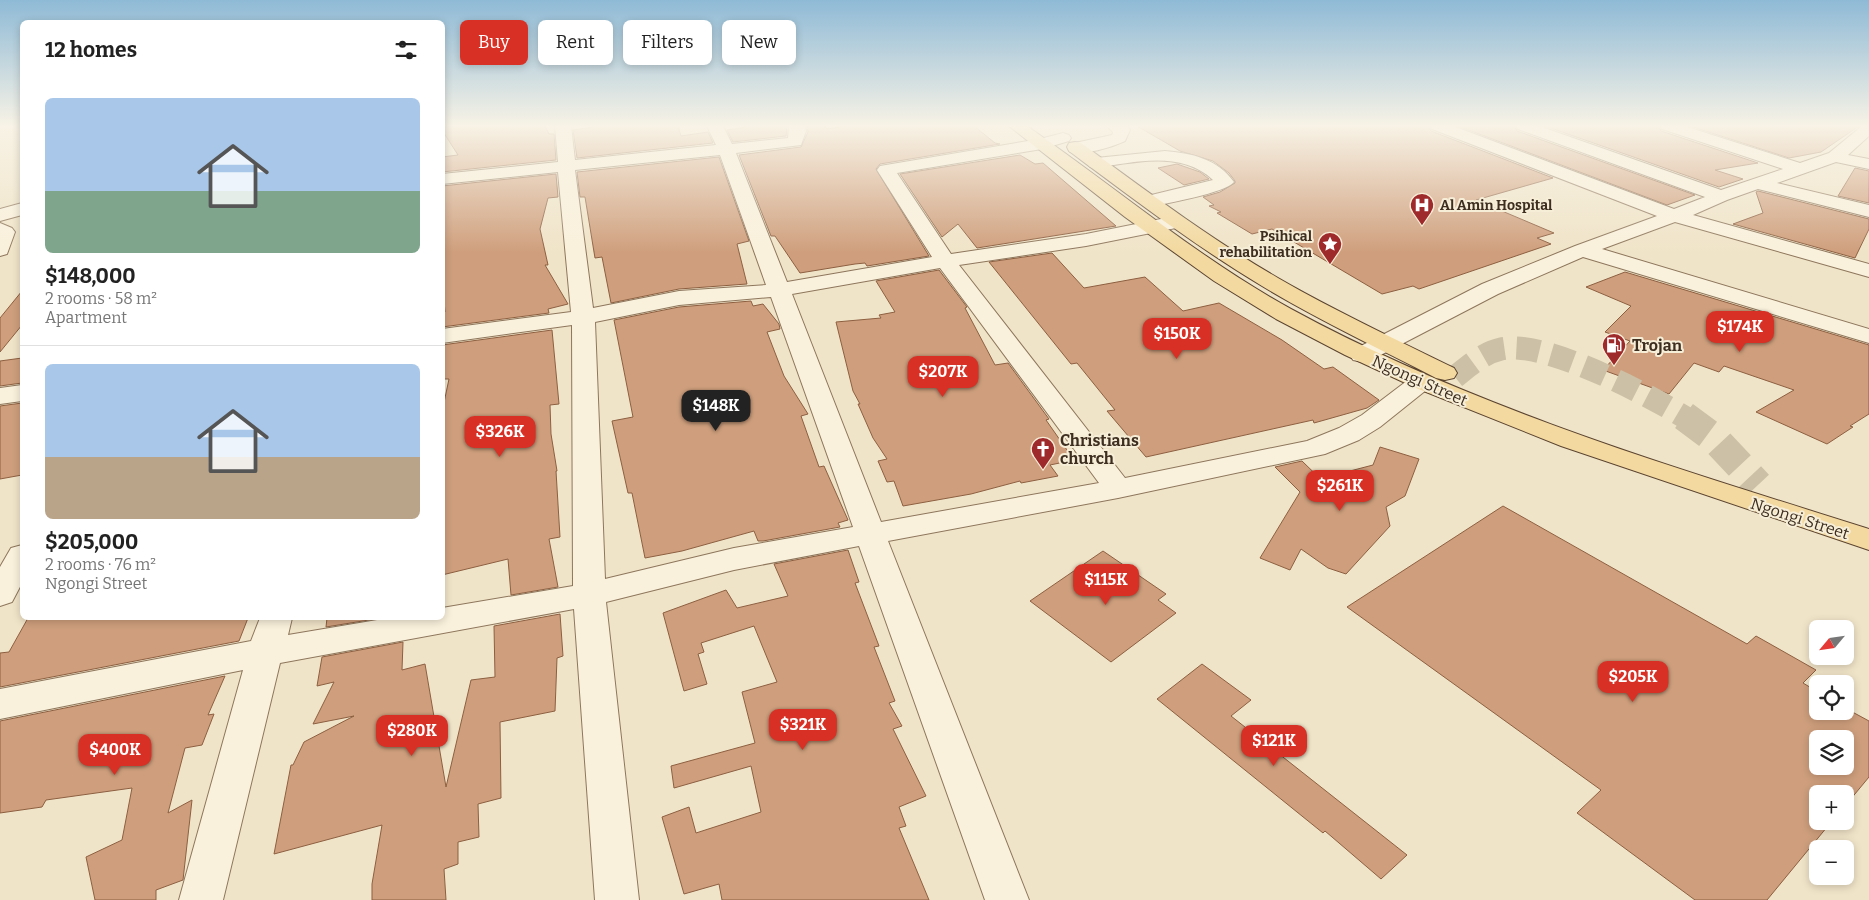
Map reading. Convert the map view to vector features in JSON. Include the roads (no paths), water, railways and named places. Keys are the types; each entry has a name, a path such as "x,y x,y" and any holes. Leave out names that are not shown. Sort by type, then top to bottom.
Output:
{"main road":[{"name":"Ngongi Street","path":"1088,168 1149,226 1283,314 1362,355 1421,382 1555,434 1869,540"},
{"name":"Ngongi Street","path":"1103,168 1176,222 1270,282 1455,377 1565,418 1869,520"}],"street":[{"path":"445,179 547,168"},
{"path":"566,168 584,317 589,595 617,900"},
{"path":"732,168 780,290 1007,900"},
{"path":"897,168 886,170 946,261 1118,488"},
{"path":"1150,202 1201,190 1225,182 1216,171 1210,168"},
{"path":"1549,168 1675,216 1869,271"},
{"path":"1642,168 1721,196"},
{"path":"1362,355 1490,289 1582,250 1675,216 1721,196 1803,168"},
{"path":"1759,184 1869,211"},
{"path":"0,215 20,210"},
{"path":"445,336 584,317 679,298 780,290 946,261 1086,240 1176,222"},
{"path":"0,229 5,232 0,250"},
{"path":"1582,250 1869,336"},
{"path":"445,613 589,595 734,559 1118,488 1315,448 1349,434 1370,421 1421,382"},
{"path":"0,396 20,392"},
{"path":"0,594 20,559"},
{"path":"0,704 270,635 390,620"},
{"path":"201,900 270,635"}],"tunnel":[{"path":"1455,377 1476,360 1494,351 1519,348 1542,352 1568,360 1622,383 1686,418"},
{"path":"1684,416 1715,439 1758,485"}],"place":[{"name":"Al Amin Hospital","path":"1422,226"},
{"name":"Psihical rehabilitation","path":"1330,265"},
{"name":"Trojan","path":"1614,366"},
{"name":"Christians church","path":"1043,470"}]}
